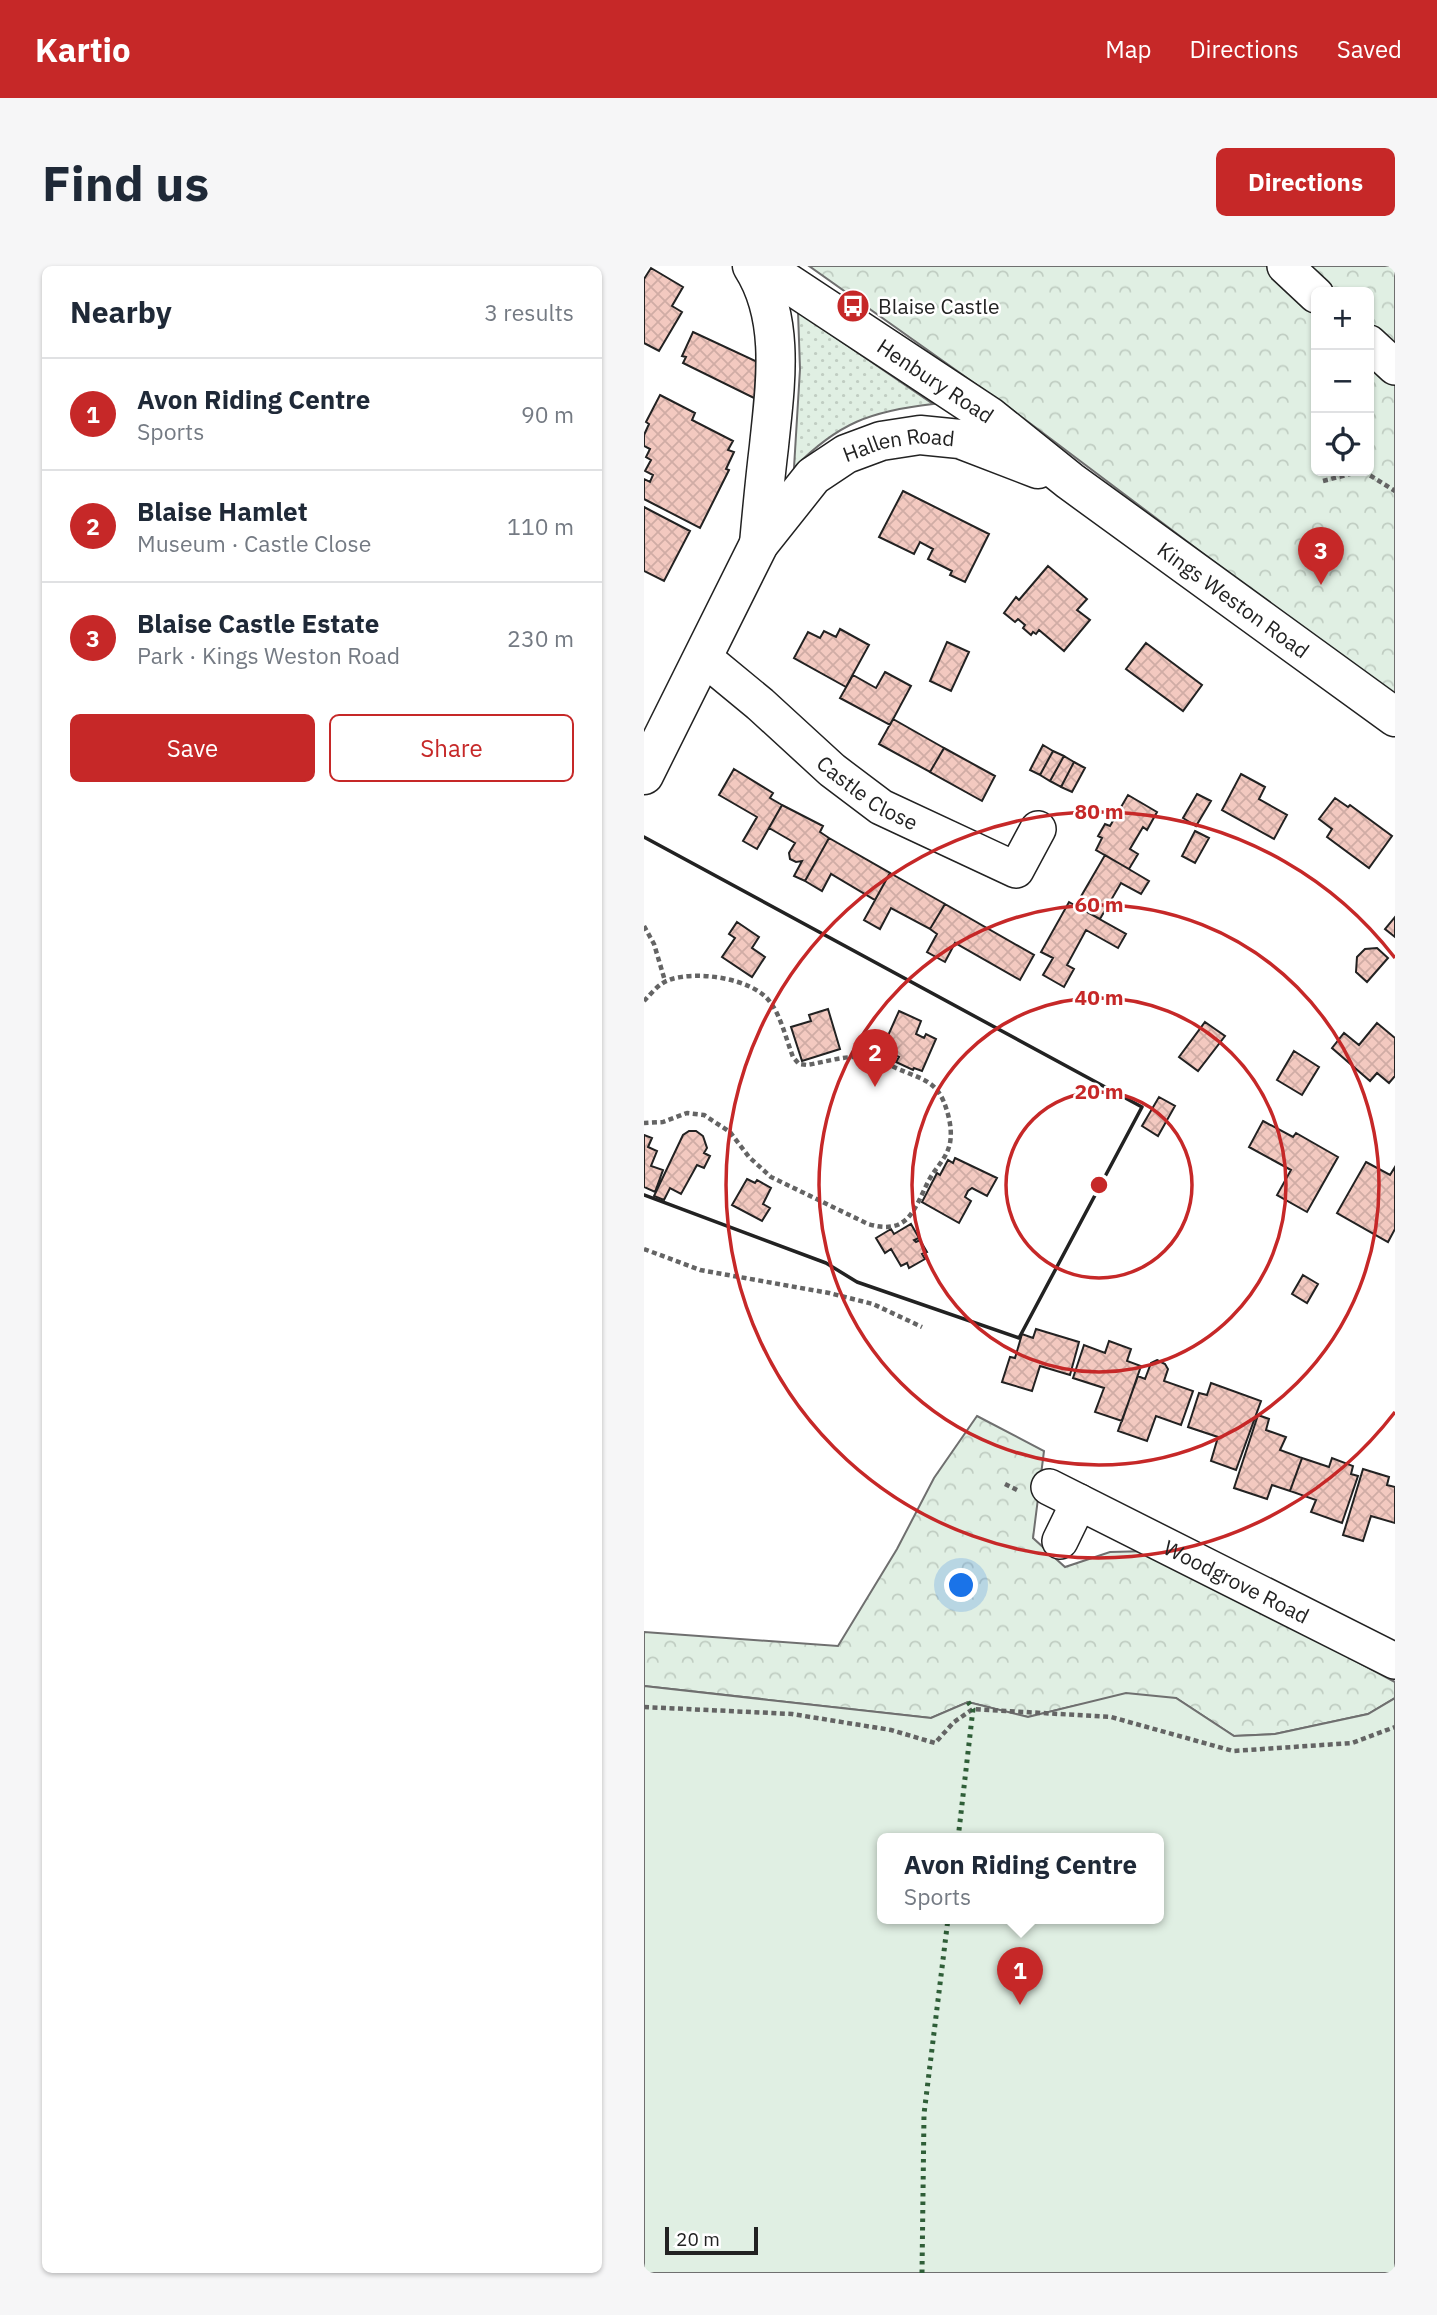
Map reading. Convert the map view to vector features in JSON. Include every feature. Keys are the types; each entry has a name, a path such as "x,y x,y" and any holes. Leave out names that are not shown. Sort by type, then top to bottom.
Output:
{"main road":[{"name":"Hallen Road","path":"752,266 763,283 772,318 776,378 759,544"},
{"name":"Henbury Road","path":"762,266 989,415 1070,481"},
{"name":"Hallen Road","path":"644,775 759,544 813,476 846,454 881,441 920,435 960,439 1070,481"},
{"name":"Kings Weston Road","path":"1070,481 1395,717"}],"street":[{"path":"1285,266 1311,290"},
{"path":"1374,348 1395,367"},
{"name":"Castle Close","path":"703,656 832,770 881,807 1016,870 1038,829"},
{"name":"Woodgrove Road","path":"1060,1541 1064,1494 1395,1661"}],"path":[{"path":"1323,481 1343,476"},
{"path":"1371,476 1395,491"},
{"path":"644,926 654,944 665,981"},
{"path":"644,1001 665,981 678,977 717,978 751,986 772,1004 793,1057 799,1064 864,1056 928,1081 938,1089 944,1101 950,1122 950,1144 945,1157 930,1178 917,1209 896,1226 880,1228 771,1177 749,1157 730,1132 704,1115 687,1113 663,1122 644,1123"},
{"path":"644,1249 700,1270 829,1293 873,1304 922,1327"},
{"path":"644,1707 792,1714 891,1730 934,1743 954,1722 973,1709 1111,1717 1233,1751 1352,1743 1395,1727"}],"green space":[{"path":"809,266 1395,266 1395,698 1015,412"},
{"path":"798,312 933,404 873,415 857,422 826,440 794,468 800,369"},
{"path":"977,1416 1044,1451 1033,1538 1065,1567 1110,1552 1149,1551 1395,1682 1395,1698 1368,1714 1275,1734 1234,1736 1176,1698 1078,1705 1028,1717 968,1702 931,1718 644,1686 644,1632 838,1646 897,1549 934,1478"},
{"path":"644,1686 931,1718 968,1702 1028,1717 1126,1693 1176,1698 1234,1736 1275,1734 1368,1714 1395,1698 1395,2273 644,2273"}],"building":[{"path":"651,268 683,287 672,306 682,312 659,351 644,343 644,279"},
{"path":"693,332 762,364 758,400 683,363 686,357 682,356"},
{"path":"660,395 695,413 692,420 733,441 728,450 734,452 726,469 729,470 700,528 644,499 644,479 650,482 653,475 645,471 651,460 646,457 650,449 644,446 644,435 649,424 646,422"},
{"path":"903,491 989,534 965,582 950,575 952,571 928,559 933,549 920,542 914,554 879,537"},
{"path":"644,507 690,531 664,581 644,571"},
{"path":"1048,566 1087,599 1077,610 1090,620 1064,651 1039,630 1031,635 1018,619 1015,622 1004,613 1016,597 1019,600"},
{"path":"840,629 869,645 846,687 794,658 808,632 820,638 824,631 836,637"},
{"path":"947,642 969,652 951,691 930,681"},
{"path":"1146,643 1202,685 1183,711 1126,669"},
{"path":"885,672 911,686 890,725 840,698 853,675 876,688"},
{"path":"893,719 944,748 930,772 879,744"},
{"path":"1043,745 1053,751 1040,775 1030,770"},
{"path":"944,748 995,776 982,801 930,772"},
{"path":"1053,751 1064,756 1050,781 1040,775"},
{"path":"1064,756 1074,762 1061,787 1050,781"},
{"path":"1074,762 1085,768 1072,792 1061,787"},
{"path":"734,769 773,793 770,798 782,805 757,849 743,841 757,817 719,795"},
{"path":"1241,774 1265,787 1259,799 1287,815 1274,839 1222,810"},
{"path":"1197,794 1211,801 1196,826 1183,818"},
{"path":"1128,795 1157,812 1147,830 1143,827 1130,849 1138,854 1129,869 1096,850 1102,838 1098,836 1105,824 1110,826"},
{"path":"1335,798 1348,807 1350,805 1392,836 1369,868 1327,837 1332,829 1319,819"},
{"path":"782,805 823,826 820,832 829,838 805,881 794,876 802,861 790,859 789,853 795,843 769,828"},
{"path":"1195,831 1209,838 1195,863 1182,856"},
{"path":"829,838 890,873 875,900 831,874 822,891 805,881"},
{"path":"1105,855 1149,881 1141,894 1121,883 1100,919 1076,905"},
{"path":"890,873 945,904 930,929 891,908 880,929 864,920"},
{"path":"1069,902 1126,934 1118,948 1086,930 1067,965 1074,969 1064,987 1043,975 1053,958 1041,952"},
{"path":"945,904 1034,955 1020,980 955,943 945,962 927,952 937,934 930,929"},
{"path":"1395,917 1395,937 1385,929"},
{"path":"737,922 759,937 752,948 765,957 752,977 722,957 735,938 729,934"},
{"path":"1377,948 1388,958 1367,982 1356,972 1357,957 1365,949"},
{"path":"828,1009 840,1049 802,1061 791,1027 811,1021 809,1015"},
{"path":"899,1011 921,1021 916,1034 924,1038 926,1034 936,1039 922,1071 896,1062 899,1057 882,1049"},
{"path":"1205,1022 1225,1036 1198,1071 1179,1057"},
{"path":"1377,1023 1395,1038 1395,1076 1389,1083 1377,1073 1370,1081 1332,1048 1344,1033 1359,1045"},
{"path":"1294,1051 1319,1067 1302,1095 1277,1080"},
{"path":"1159,1097 1175,1106 1158,1136 1142,1126"},
{"path":"1263,1121 1293,1137 1296,1133 1338,1157 1307,1212 1277,1195 1291,1170 1249,1147"},
{"path":"696,1131 703,1136 707,1148 704,1153 710,1156 704,1168 697,1165 681,1194 670,1188 664,1200 654,1196 683,1135"},
{"path":"644,1135 652,1138 648,1147 657,1151 651,1166 663,1170 655,1192 644,1187"},
{"path":"955,1158 997,1178 987,1196 972,1188 968,1191 965,1197 971,1201 959,1223 922,1202 937,1173 940,1175 948,1160 953,1163"},
{"path":"1366,1162 1390,1175 1395,1167 1395,1229 1388,1242 1337,1213"},
{"path":"747,1179 755,1183 757,1180 771,1188 763,1204 770,1208 762,1221 732,1205"},
{"path":"911,1224 919,1238 914,1240 920,1240 927,1252 922,1254 925,1259 909,1268 907,1263 901,1266 891,1249 885,1253 876,1238 891,1229 894,1234"},
{"path":"1303,1275 1318,1284 1307,1303 1292,1294"},
{"path":"1036,1329 1079,1342 1070,1375 1040,1366 1032,1391 1002,1382 1010,1357 1015,1358 1022,1334 1033,1338"},
{"path":"1109,1341 1131,1349 1127,1361 1141,1366 1122,1421 1095,1412 1104,1388 1073,1378 1084,1345 1105,1353"},
{"path":"1157,1360 1168,1369 1164,1381 1193,1391 1181,1425 1156,1416 1147,1441 1118,1431 1138,1376 1145,1379 1151,1363"},
{"path":"1211,1383 1261,1401 1236,1470 1211,1461 1218,1437 1188,1427 1199,1393 1207,1395"},
{"path":"1258,1415 1269,1419 1266,1430 1286,1437 1280,1450 1302,1458 1290,1491 1272,1485 1267,1499 1234,1488"},
{"path":"1302,1458 1329,1467 1332,1458 1353,1466 1351,1474 1358,1476 1342,1523 1311,1512 1316,1500 1290,1491"},
{"path":"1363,1469 1389,1477 1387,1485 1395,1487 1395,1523 1371,1516 1363,1541 1343,1535"}],"hedge":[{"path":"959,1833 973,1709 968,1702"},
{"path":"922,2273 924,2114 947,1924"}],"wall":[{"path":"644,837 1142,1107 1019,1338 857,1282 826,1263 644,1195"}],"place":[{"name":"Blaise Castle","path":"853,306"},
{"name":"Blaise Castle Estate","path":"1321,585"},
{"name":"Blaise Hamlet","path":"875,1087"},
{"name":"Avon Riding Centre","path":"1020,2005"}]}
